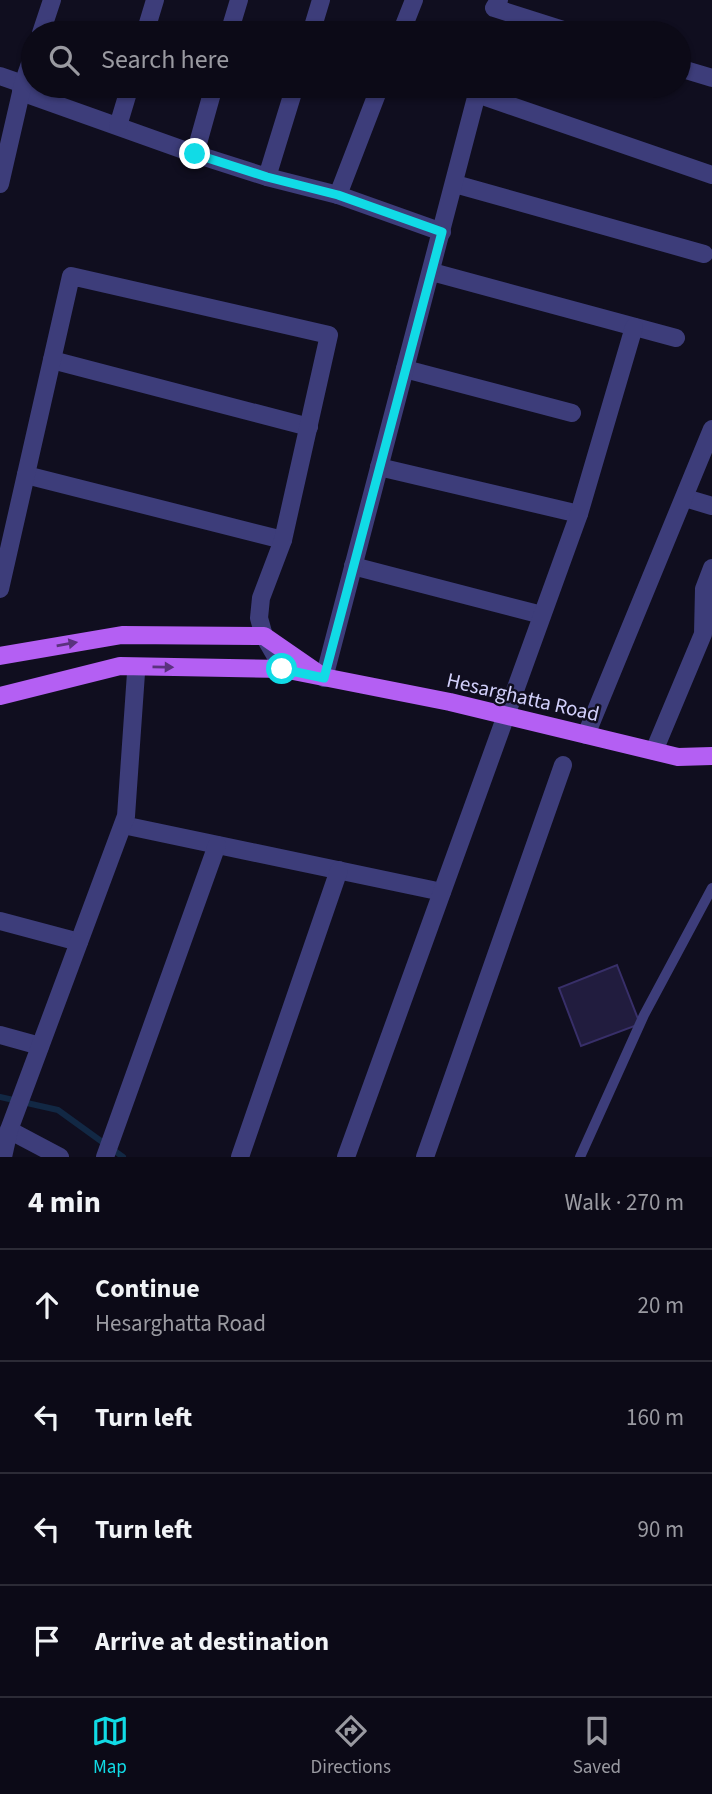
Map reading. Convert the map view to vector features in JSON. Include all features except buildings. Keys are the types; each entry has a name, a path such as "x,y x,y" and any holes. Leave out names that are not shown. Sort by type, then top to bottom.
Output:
{"main road":[{"path":"0,656 122,635 264,636"},
{"name":"Hesarghatta Road","path":"264,636 324,678"},
{"name":"Hesarghatta Road","path":"0,696 120,666 282,669 450,702 678,757 712,756"}],"street":[{"path":"45,21 52,0"},
{"path":"149,21 155,0"},
{"path":"233,21 239,0"},
{"path":"315,21 321,0"},
{"path":"406,21 414,0"},
{"path":"499,0 494,8 535,21"},
{"path":"691,72 712,78"},
{"path":"0,76 21,87"},
{"path":"0,184 21,92"},
{"path":"47,98 195,154 267,177 338,195 442,232"},
{"path":"118,127 126,98"},
{"path":"195,154 211,98"},
{"path":"267,177 291,98"},
{"path":"338,195 375,98"},
{"path":"324,678 476,98"},
{"path":"500,98 712,175"},
{"path":"454,184 704,254"},
{"path":"432,272 676,338"},
{"path":"0,589 71,276 329,335 283,540 261,597 259,618 264,636 282,669"},
{"path":"346,1157 579,514 634,327"},
{"path":"52,360 309,427"},
{"path":"405,369 572,412"},
{"path":"586,735 712,429"},
{"path":"379,467 579,514"},
{"path":"26,475 283,540"},
{"path":"685,498 712,506"},
{"path":"353,566 541,615"},
{"path":"654,751 703,634 704,589 712,568"},
{"path":"60,1157 4,1144 126,816 136,673"},
{"path":"425,1157 563,765"},
{"path":"123,825 442,892"},
{"path":"105,1157 217,845"},
{"path":"240,1157 339,870"},
{"path":"0,920 79,942"},
{"path":"0,1035 40,1046"}],"lane":[{"path":"580,1157 644,1015 712,888"}],"waterway":[{"path":"0,1097 58,1110 123,1157"}],"route":[{"path":"195,154 267,177 338,195 442,232 324,678 282,669"}]}
